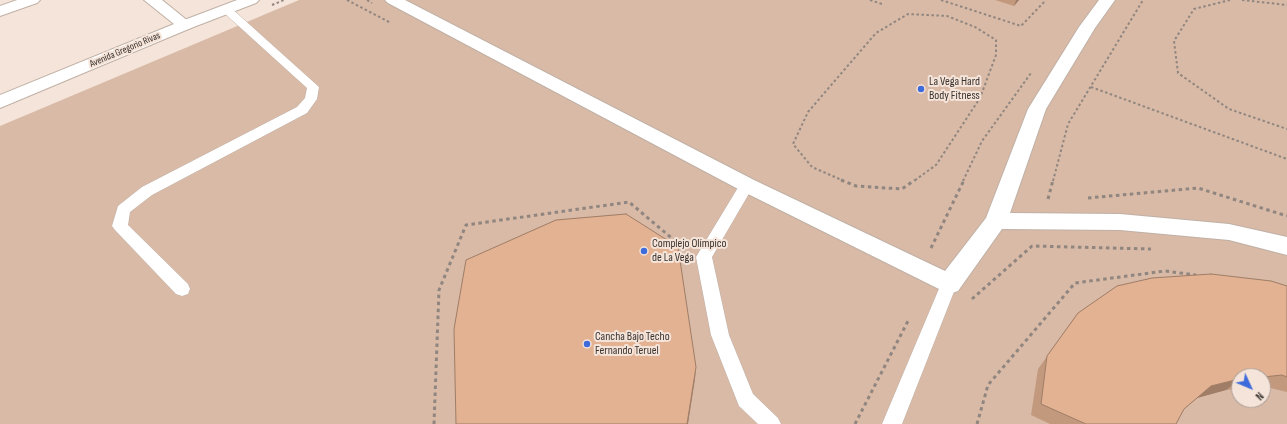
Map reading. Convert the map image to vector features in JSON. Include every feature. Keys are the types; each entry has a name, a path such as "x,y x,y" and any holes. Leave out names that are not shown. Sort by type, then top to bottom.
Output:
{"street":[{"path":"0,11 32,0"},
{"path":"152,0 185,25"},
{"name":"Avenida Gregorio Rivas","path":"0,102 185,25 251,0"},
{"path":"384,2 747,185 948,284 996,221 1037,109 1087,27 1107,0"},
{"path":"996,221 1120,222 1229,232 1287,246"}],"lane":[{"path":"182,289 120,226 123,210 147,191 302,110 311,99 313,87 226,9"},
{"path":"747,185 704,257 722,342 746,400 771,424"},
{"path":"892,424 948,284"}],"path":[{"path":"367,0 384,2"},
{"path":"870,0 882,4"},
{"path":"941,0 1021,26 1046,0"},
{"path":"1055,200 1047,201 1068,124 1143,0"},
{"path":"1230,0 1194,9 1174,41 1178,73 1229,109 1287,130"},
{"path":"1242,0 1287,5"},
{"path":"908,14 947,16 975,28 996,40 996,55 980,98 936,164 902,189 856,186 812,167 793,144 808,112 876,33 908,14"},
{"path":"928,254 982,141 1033,71"},
{"path":"1091,87 1287,159"},
{"path":"1087,198 1198,188 1287,216"},
{"path":"434,424 439,290 466,225 629,202 674,240"},
{"path":"968,302 1032,246 1156,249"},
{"path":"977,424 988,385 1076,283 1165,271 1203,276"},
{"path":"855,424 912,314"}],"shaded area":[{"name":"Complejo Olímpico de La Vega","path":"299,0 1287,0 1287,424 0,424 0,126"}],"building":[{"path":"626,214 678,247 696,367 687,424 456,424 454,329 466,260 556,220"},
{"path":"1211,274 1271,281 1287,286 1287,377 1282,375 1271,376 1271,368 1231,368 1231,381 1211,386 1184,409 1176,424 1086,424 1041,404 1047,356 1078,313 1117,286 1152,278"}],"place":[{"name":"La Vega Hard Body Fitness","path":"921,89"},
{"name":"Complejo Olímpico de La Vega","path":"644,251"},
{"name":"Cancha Bajo Techo Fernando Teruel","path":"587,344"}]}
